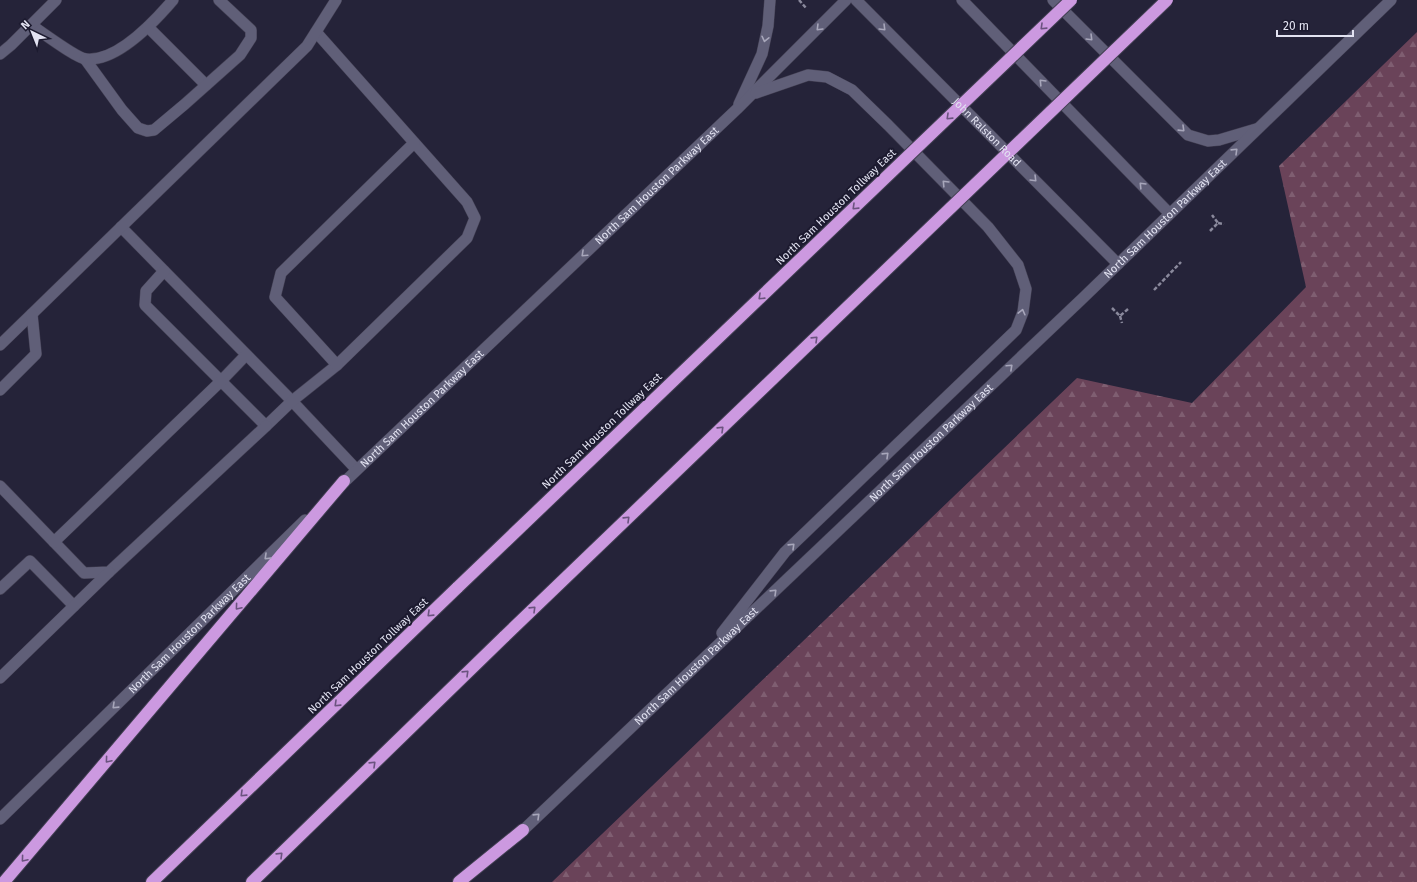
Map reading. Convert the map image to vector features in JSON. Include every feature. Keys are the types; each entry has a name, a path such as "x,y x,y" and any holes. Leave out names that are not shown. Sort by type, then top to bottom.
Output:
{"highway":[{"name":"North Sam Houston Tollway East","path":"152,882 1071,0"},
{"path":"252,882 505,636 1168,0"},
{"path":"4,882 344,481"},
{"path":"459,882 523,830"}],"main road":[{"path":"0,54 56,0"},
{"path":"85,59 101,58 130,43 148,27 173,0"},
{"path":"31,25 66,49 85,59 122,110 138,128 147,131 154,130 240,55 251,38 251,30 219,0"},
{"path":"0,345 307,46 336,0"},
{"path":"737,109 762,54 768,26 770,0"},
{"name":"North Sam Houston Parkway East","path":"0,818 356,469 752,95 846,0"},
{"name":"John Ralston Road","path":"856,0 1118,264"},
{"path":"962,0 1170,213"},
{"path":"1053,0 1188,134 1208,141 1219,140 1257,129"},
{"name":"North Sam Houston Parkway East","path":"469,882 1118,264 1391,0"},
{"path":"148,27 206,85"},
{"path":"0,678 109,572 292,401 337,365 467,238 475,218 467,202 316,32"},
{"path":"698,664 785,552 1016,330 1023,312 1026,289 1018,265 988,228 852,90 827,77 808,75 752,95"},
{"path":"337,365 275,297 281,273 414,143"},
{"path":"121,227 292,401 356,469"},
{"path":"164,271 146,290 146,305 266,426"},
{"path":"0,390 36,354 32,314"},
{"path":"54,542 246,355"},
{"path":"0,486 84,573 109,572"},
{"path":"0,589 30,561 74,606"}],"path":[{"path":"798,0 806,8"},
{"path":"1212,215 1218,223 1224,224"},
{"path":"1210,231 1218,223"},
{"path":"1154,290 1181,262"},
{"path":"1112,308 1120,316 1122,323"},
{"path":"1120,316 1128,309"}],"green space":[{"path":"1417,32 1417,882 552,882 1077,378 1192,403 1306,287 1279,166"}]}
